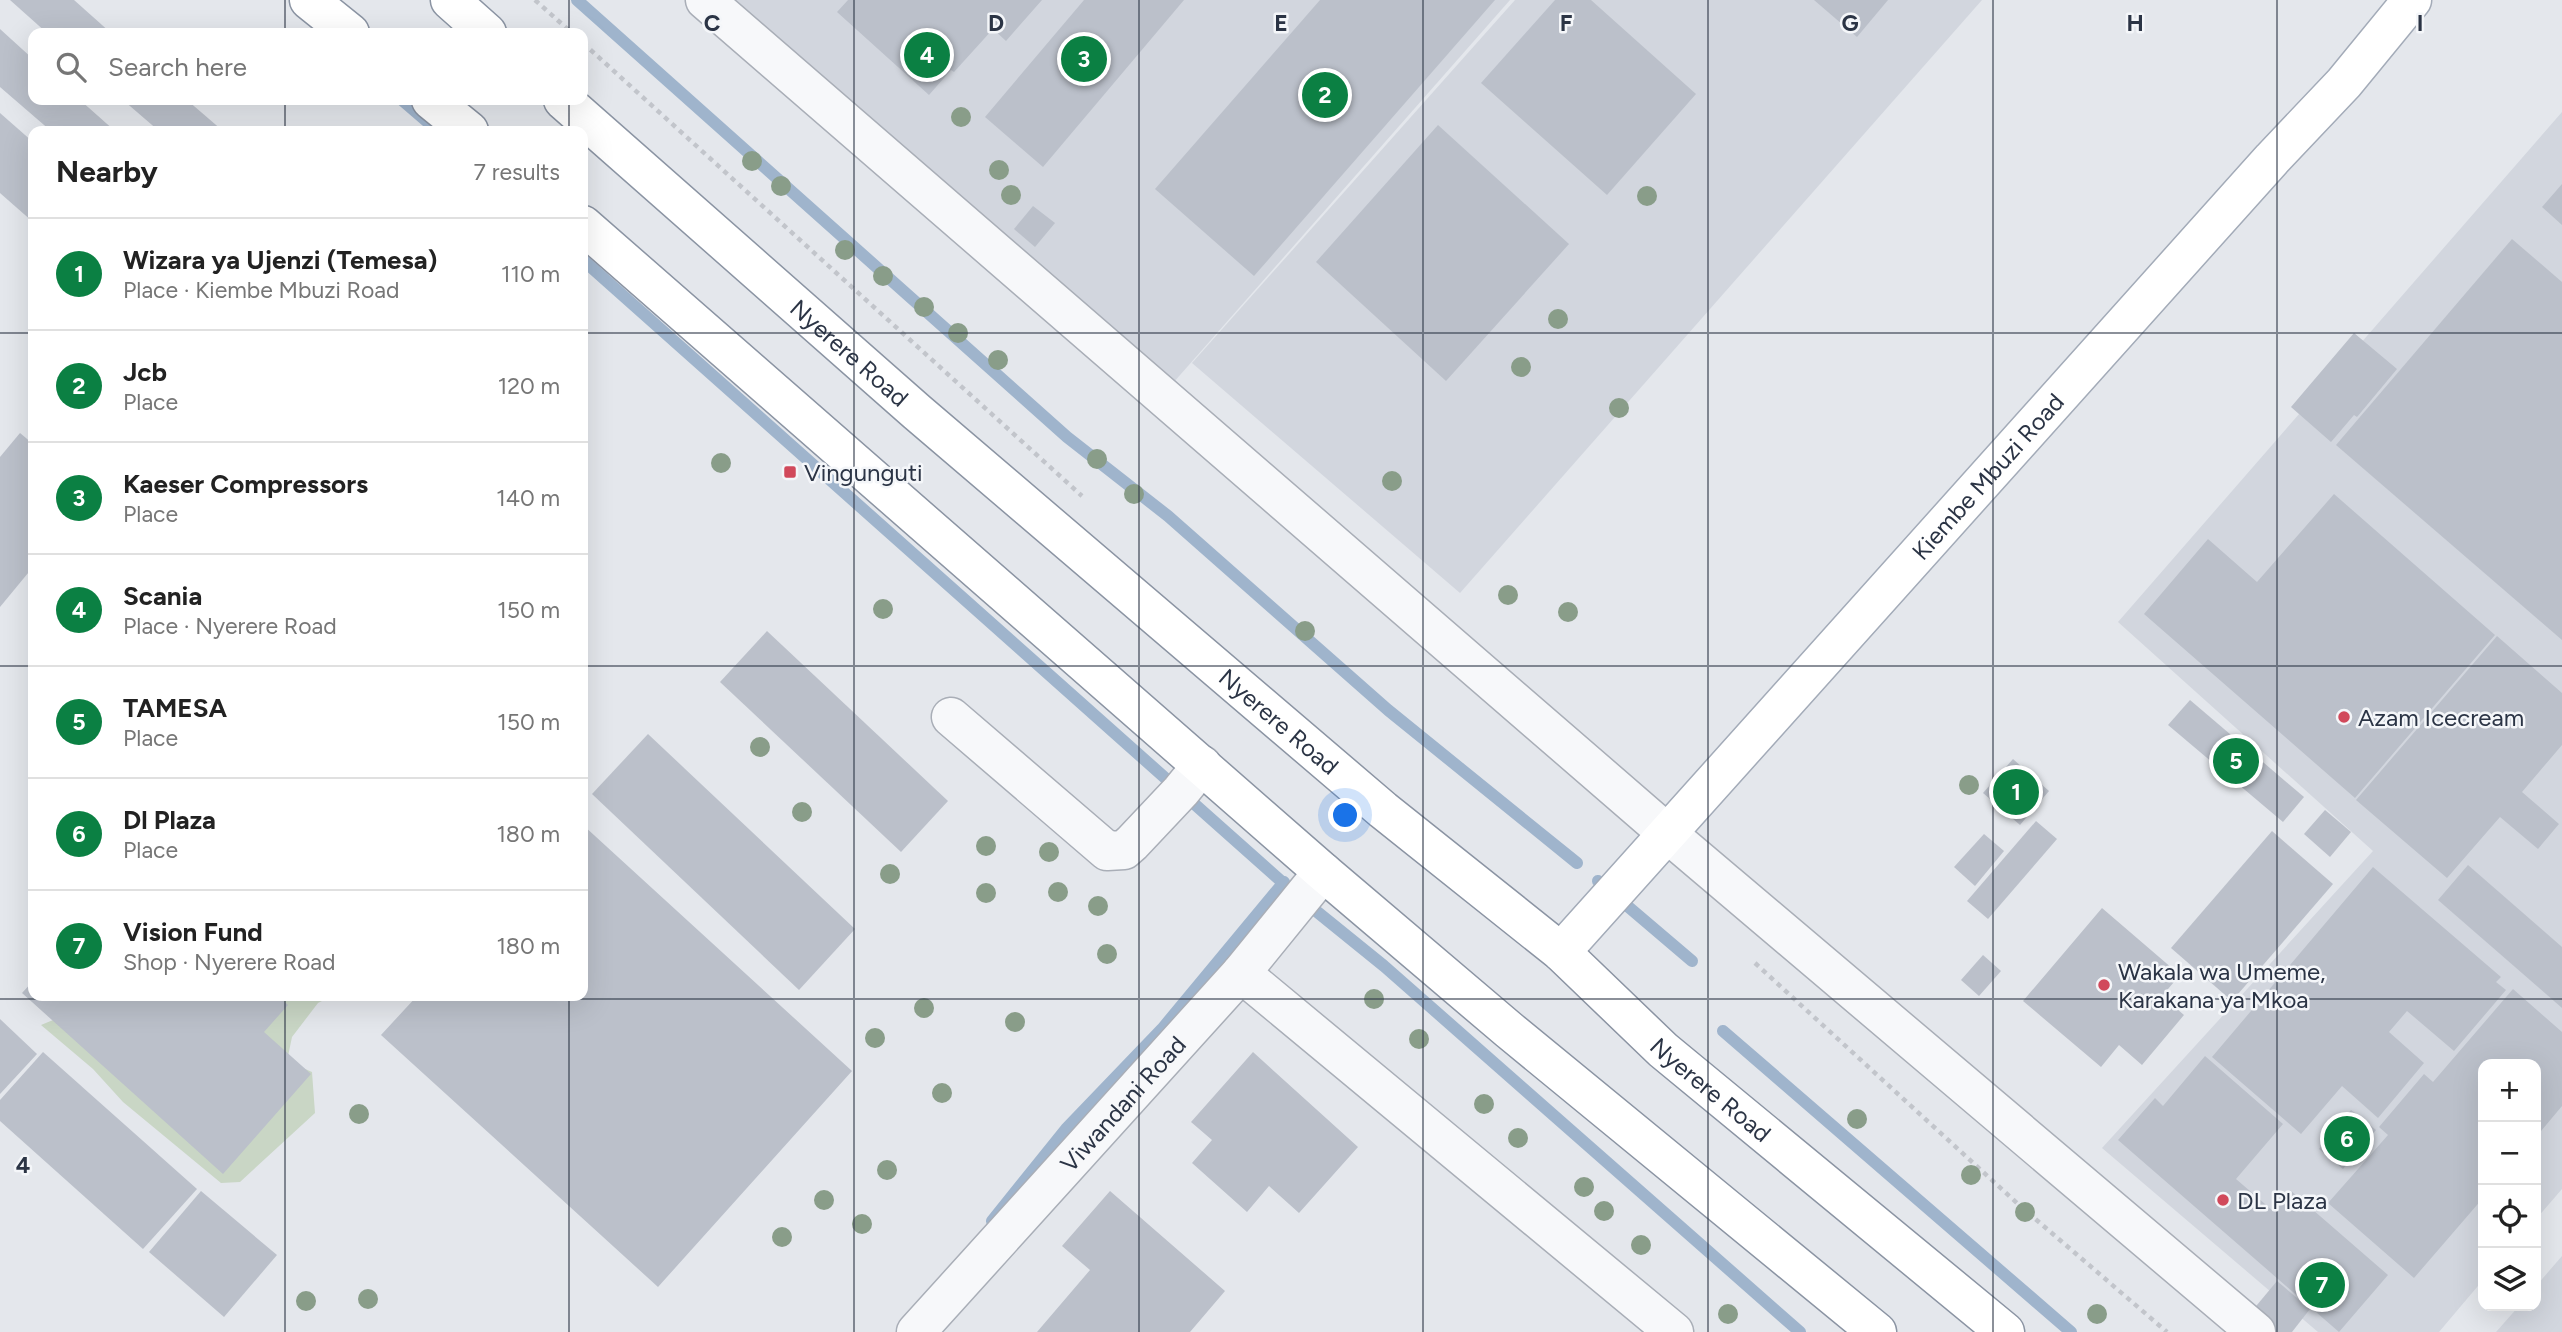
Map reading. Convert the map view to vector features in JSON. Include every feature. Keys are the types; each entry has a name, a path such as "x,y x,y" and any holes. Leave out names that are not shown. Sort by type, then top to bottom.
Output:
{"main road":[{"path":"309,0 344,28"},
{"path":"450,0 482,28"},
{"name":"Kiembe Mbuzi Road","path":"1561,952 2272,159 2344,83 2412,0"},
{"path":"437,105 463,126"},
{"name":"Nyerere Road","path":"569,105 939,430 1383,810 1561,952 1663,1050 2005,1332"},
{"path":"588,229 1323,872 1509,1030 1877,1332"}],"street":[{"path":"705,0 1668,834 2256,1332"},
{"path":"951,717 1107,851 1124,850 1132,843 1202,765"},
{"name":"Viwandani Road","path":"916,1332 1241,973 1323,872"},
{"path":"1241,973 1674,1332"}],"path":[{"path":"535,0 566,28"},
{"path":"1746,956 2018,1204 2167,1332"}],"shaded area":[{"path":"724,0 1510,0 1166,391"},
{"path":"1515,0 1982,0 1460,593 1192,363"},
{"path":"2562,112 2562,1189 2541,1213 2541,1059 2478,1059 2478,1286 2439,1332 2318,1332 2102,1148 2373,851 2118,622"},
{"path":"2562,1256 2562,1332 2496,1332 2515,1311 2541,1311 2541,1280"}],"green space":[{"path":"117,1001 322,1001 292,1037 287,1061 312,1072 315,1113 240,1182 221,1183 123,1102 93,1069 41,1025"}],"building":[{"path":"10,0 74,0 105,28 41,28"},
{"path":"848,0 1042,0 1006,41 993,29 929,95 837,12"},
{"path":"1084,0 1184,0 1043,167 985,117"},
{"path":"1320,0 1495,0 1254,276 1155,189"},
{"path":"1555,0 1591,0 1696,94 1607,195 1481,83"},
{"path":"1814,0 1888,0 1857,37"},
{"path":"0,29 28,54 28,105 86,105 109,126 45,126 0,87"},
{"path":"129,105 193,105 217,126 153,126"},
{"path":"0,113 28,138 28,218 0,193"},
{"path":"1438,125 1569,244 1446,381 1316,262"},
{"path":"2562,184 2562,225 2542,207"},
{"path":"1033,206 1055,223 1035,247 1014,229"},
{"name":"Azam Icecream","path":"2512,239 2562,282 2562,640 2336,445"},
{"path":"2354,333 2397,369 2357,417 2354,415 2331,442 2291,407"},
{"path":"20,433 28,440 28,573 0,607 0,457"},
{"name":"Azam Icecream","path":"2334,494 2495,635 2355,798 2144,614 2208,539 2257,582"},
{"path":"767,631 948,801 901,852 720,682"},
{"path":"2497,636 2562,693 2562,745 2522,792 2559,824 2538,849 2500,817 2447,878 2356,800"},
{"path":"2190,700 2304,797 2283,822 2168,725"},
{"path":"648,734 855,929 799,990 592,794"},
{"path":"2013,759 2049,791 2020,825 1983,793"},
{"path":"2325,810 2351,832 2330,857 2304,834"},
{"path":"2036,821 2057,839 1988,919 1967,901"},
{"path":"588,830 852,1071 658,1287 381,1035 412,1001 588,1001"},
{"path":"2272,831 2333,884 2232,1001 2171,948"},
{"path":"1984,834 2004,851 1975,886 1954,867"},
{"path":"2468,865 2562,947 2562,1008 2438,900"},
{"path":"2373,867 2501,977 2496,982 2506,990 2454,1051 2407,1011 2389,1032 2424,1063 2378,1118 2342,1086 2301,1134 2212,1057"},
{"name":"Wakala wa Umeme, Karakana ya Mkoa","path":"2102,908 2180,975 2162,996 2184,1015 2142,1065 2119,1045 2101,1067 2023,1001"},
{"path":"1983,955 2001,971 1979,996 1961,980"},
{"path":"28,986 28,998 22,993"},
{"path":"2513,989 2562,1032 2562,1106 2541,1131 2541,1059 2478,1059 2478,1204 2414,1278 2328,1203 2388,1135 2379,1127 2424,1074 2433,1082"},
{"path":"31,1001 284,1001 288,1005 264,1032 311,1074 223,1174"},
{"path":"0,1019 37,1054 0,1094"},
{"path":"43,1052 197,1189 143,1249 0,1121 0,1100"},
{"path":"1253,1052 1358,1147 1299,1213 1269,1186 1247,1212 1192,1163 1212,1140 1191,1122"},
{"name":"DL Plaza","path":"2205,1056 2283,1124 2236,1179 2272,1210 2290,1190 2388,1275 2339,1332 2118,1140 2155,1098 2163,1106"},
{"name":"DL Plaza","path":"2351,1110 2376,1130 2343,1169 2319,1149"},
{"path":"201,1191 277,1255 224,1317 149,1252"},
{"path":"1110,1191 1225,1291 1190,1332 1037,1332 1090,1270 1062,1246"},
{"path":"2277,1281 2310,1309 2292,1332 2265,1332 2247,1317"}],"waterway":[{"path":"577,0 1067,437 1168,516 1388,710 1577,863"},
{"path":"408,105 432,126"},
{"path":"588,264 1300,898 1384,966 1800,1332"},
{"path":"1598,881 1692,961"},
{"path":"992,1221 1066,1129 1162,1029 1284,882"},
{"path":"1723,1031 2071,1332"}],"place":[{"name":"Scania","path":"927,55"},
{"name":"Kaeser Compressors","path":"1084,59"},
{"name":"Jcb","path":"1325,95"},
{"name":"Vingunguti","path":"790,472"},
{"name":"Azam Icecream","path":"2344,717"},
{"name":"TAMESA","path":"2236,761"},
{"name":"Wizara ya Ujenzi (Temesa)","path":"2016,792"},
{"name":"Wakala wa Umeme, Karakana ya Mkoa","path":"2104,985"},
{"name":"Dl Plaza","path":"2347,1139"},
{"name":"DL Plaza","path":"2223,1200"},
{"name":"Vision Fund","path":"2322,1285"}]}
